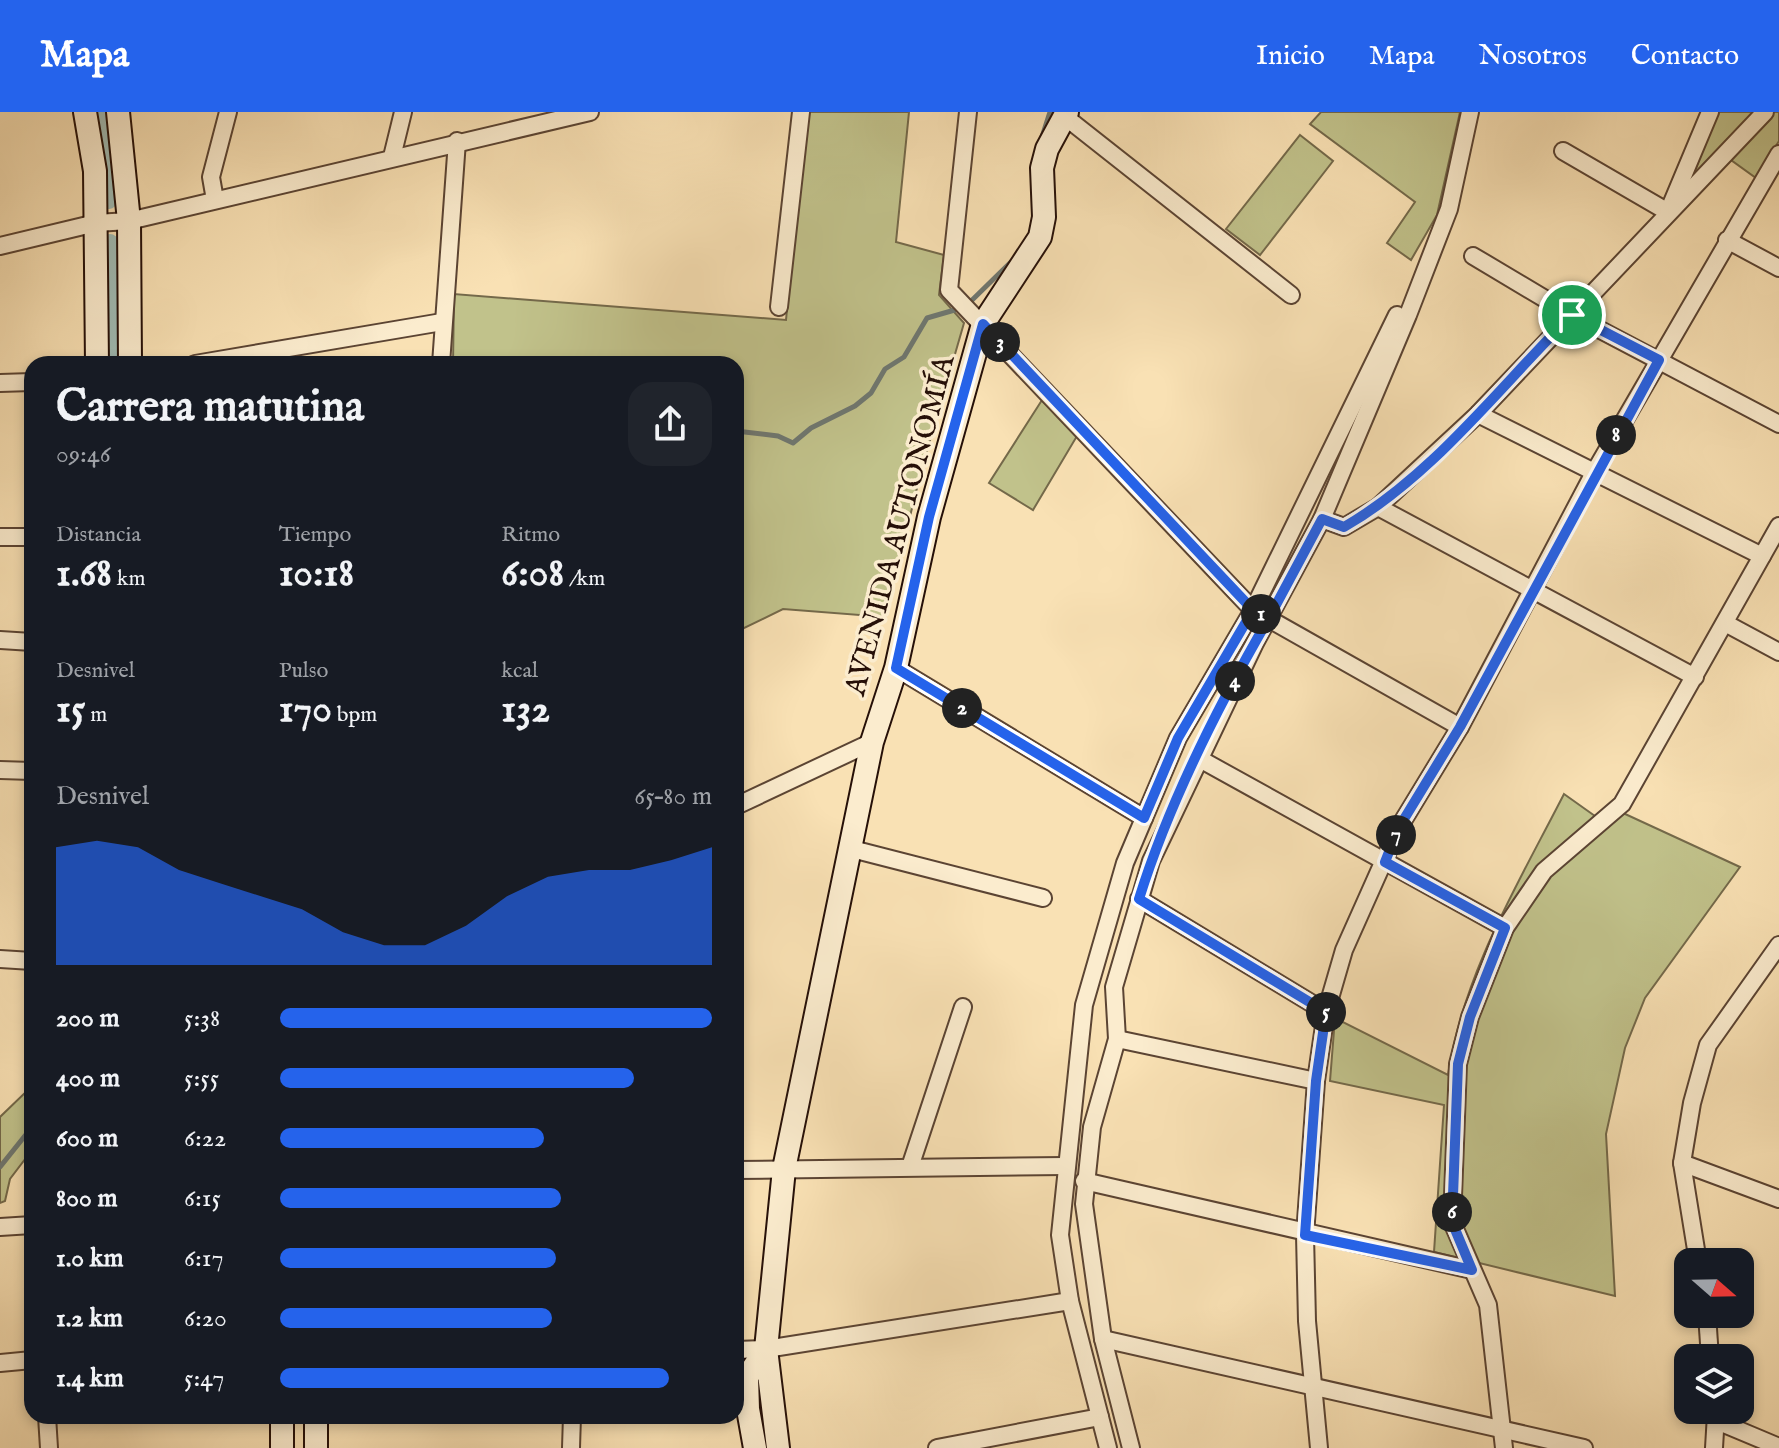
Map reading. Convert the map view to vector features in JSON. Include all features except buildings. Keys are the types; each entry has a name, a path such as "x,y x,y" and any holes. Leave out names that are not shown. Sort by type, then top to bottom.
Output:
{"street":[{"path":"85,112 95,171 97,356"},
{"path":"118,112 129,221 130,356"},
{"path":"215,200 211,177 228,112"},
{"path":"392,157 403,112"},
{"path":"0,246 96,223 129,221 590,112"},
{"path":"779,307 801,112"},
{"path":"968,112 949,290 1261,614 1460,727"},
{"path":"1131,1448 1092,1285 1084,1181 1092,1127 1117,1039 1114,987 1151,861 1261,614 1449,209 1470,112"},
{"path":"1668,212 1710,112"},
{"path":"1322,519 1344,527 1378,507 1478,414 1765,112"},
{"path":"1065,114 1291,295"},
{"name":"AVENIDA AUTONOMÍA","path":"766,1349 784,1169 872,742 896,668 929,517 983,324 1040,237 1044,217 1042,168 1047,149 1065,114"},
{"path":"441,356 457,141"},
{"path":"1563,151 1668,212"},
{"path":"1319,1448 1305,1235 1316,1081 1326,1012 1344,950 1398,829 1460,727 1595,471 1779,154"},
{"path":"1108,1448 1070,1301 1060,1235 1084,1005 1125,863 1178,738 1322,519 1408,315 1437,235"},
{"path":"1727,240 1779,268"},
{"path":"1473,256 1572,315 1779,424"},
{"path":"288,356 442,322"},
{"path":"0,383 24,382"},
{"path":"1478,414 1762,556"},
{"path":"1378,507 1533,587 1695,677"},
{"path":"1504,1448 1488,1305 1452,1222 1458,1064 1470,1017 1505,928 1544,871 1622,804 1779,526"},
{"path":"0,537 24,537"},
{"path":"1725,623 1779,652"},
{"path":"0,640 24,642"},
{"path":"896,668 1144,818"},
{"path":"744,802 872,742"},
{"path":"1198,758 1505,928"},
{"path":"0,770 24,771"},
{"path":"852,849 1043,898"},
{"path":"1139,899 1326,1012"},
{"path":"1696,1248 1682,1163 1692,1103 1708,1045 1779,945"},
{"path":"0,959 24,960"},
{"path":"910,1167 963,1007"},
{"path":"1117,1039 1316,1081"},
{"path":"1682,1163 1779,1199"},
{"path":"744,1170 1065,1166"},
{"path":"1084,1181 1305,1235 1472,1270"},
{"path":"0,1227 24,1226"},
{"path":"744,1350 766,1349 1070,1301"},
{"path":"1103,1339 1584,1448"},
{"path":"755,1448 748,1409 747,1377 766,1349"},
{"path":"766,1349 778,1448"},
{"path":"0,1363 24,1361"},
{"path":"937,1448 1100,1417"},
{"path":"48,1424 49,1448"},
{"path":"282,1424 282,1448"},
{"path":"316,1424 316,1448"},
{"path":"571,1448 572,1424"},
{"path":"1714,1448 1715,1424"},
{"path":"1734,1424 1775,1445 1779,1426"}],"green space":[{"path":"806,112 909,112 896,242 944,255 939,295 964,323 922,468 885,617 783,609 744,628 744,356 453,356 454,294 786,320"},
{"path":"1321,112 1460,112 1437,215 1411,260 1387,243 1415,202 1310,124"},
{"path":"1717,112 1754,112 1691,181"},
{"path":"1774,112 1779,112 1779,141 1756,178 1731,160"},
{"path":"1300,135 1333,161 1260,255 1226,229"},
{"path":"1042,400 1077,436 1033,510 989,483"},
{"path":"1564,794 1609,826 1623,813 1740,867 1645,998 1625,1048 1606,1134 1615,1296 1434,1252 1444,1105 1330,1081 1335,1018 1448,1075 1455,1038 1479,965"},
{"path":"24,1094 24,1161 10,1179 5,1201 0,1203 0,1117"}],"waterway":[{"path":"99,112 106,144 109,201"},
{"path":"1042,137 1050,112"},
{"path":"110,242 110,356"},
{"path":"744,432 778,436 793,443 811,428 855,406 871,393 885,369 904,357 927,318 965,307 1013,260"},
{"path":"0,1167 24,1137"}],"route":[{"path":"1572,315 1510,376 1478,414 1378,507 1344,527 1322,519 1269,618 1253,610 1178,738 1144,818 896,668 929,517 983,324 1253,610 1269,618 1184,787 1151,861 1139,899 1326,1012 1316,1081 1305,1235 1472,1270 1452,1222 1458,1064 1470,1017 1505,928 1385,862 1398,829 1460,727 1595,471 1659,360 1572,315"}]}
